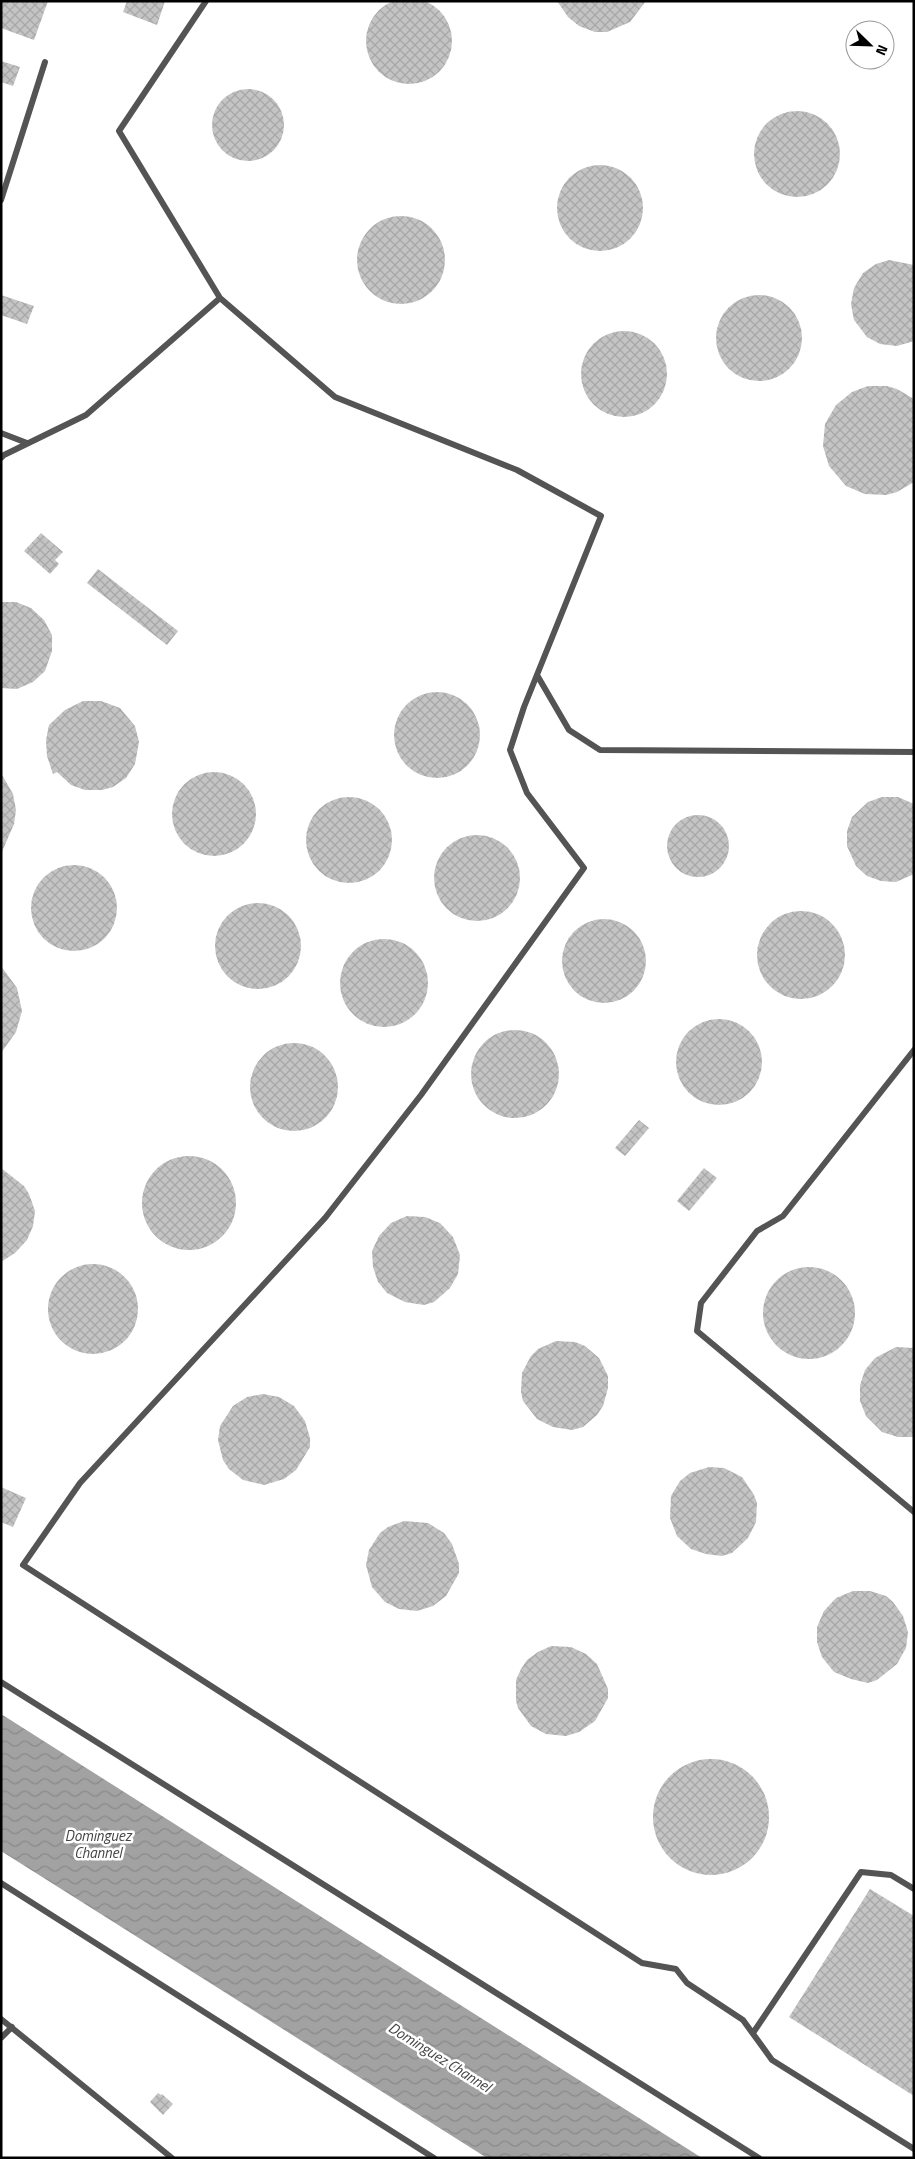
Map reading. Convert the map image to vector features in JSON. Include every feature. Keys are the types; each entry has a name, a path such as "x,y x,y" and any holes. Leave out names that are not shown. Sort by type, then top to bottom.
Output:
{"lane":[{"path":"206,1 119,131 220,298 335,397 516,470 600,516 537,675 510,750 527,793 584,868 421,1095 325,1218 80,1483 23,1565 642,1963 676,1969 687,1983 743,2020 772,2060 914,2149"},
{"path":"1,200 45,62"},
{"path":"1,458 86,415 220,298"},
{"path":"1,433 28,443"},
{"path":"537,675 569,730 600,750 914,752"},
{"path":"914,1050 783,1216 757,1231 701,1303 697,1331 914,1512"},
{"path":"1,1682 758,2158"},
{"path":"753,2033 861,1872 891,1875 914,1889"},
{"path":"1,1883 434,2158"},
{"path":"1,2019 172,2158"},
{"path":"1,2038 12,2027"}],"water":[{"name":"Dominguez Channel","path":"1,1714 702,2158 487,2158 1,1851"}],"building":[{"path":"409,-2 426,1 440,10 449,24 452,41 449,58 440,72 426,81 409,84 392,81 378,72 369,58 366,41 369,24 378,10 392,1"},
{"path":"1,1 48,1 34,40 1,28"},
{"path":"127,1 165,1 157,25 123,12"},
{"path":"557,1 646,1 630,22 607,32 595,32 579,26 568,17"},
{"path":"1,61 20,67 13,86 1,82"},
{"path":"248,89 268,95 278,105 284,125 278,145 268,155 248,161 228,155 218,145 212,125 218,105 228,95"},
{"path":"797,111 813,114 821,118 833,130 837,138 840,154 837,170 833,178 821,190 813,194 797,197 781,194 773,190 761,178 757,170 754,154 757,138 761,130 773,118 781,114"},
{"path":"592,165 608,165 617,168 631,177 640,191 643,208 640,225 631,239 617,248 608,251 592,251 576,244 564,232 557,216 557,200 564,184 576,172"},
{"path":"401,216 418,219 432,229 442,243 445,260 442,277 432,291 418,301 401,304 384,301 370,291 360,277 357,260 360,243 370,229 384,219"},
{"path":"889,260 914,265 914,341 897,346 880,344 867,337 854,320 851,304 854,288 863,273 876,264"},
{"path":"1,295 34,306 27,324 1,315"},
{"path":"759,295 776,298 795,314 799,321 802,338 799,355 783,374 776,378 759,381 742,378 723,362 719,355 716,338 719,321 735,302 742,298"},
{"path":"616,331 632,331 641,334 655,343 664,357 667,374 664,391 655,405 641,414 632,417 616,417 600,410 588,398 581,382 581,366 588,350 600,338"},
{"path":"868,386 887,386 897,389 914,399 914,482 897,492 886,495 865,494 846,486 829,466 823,446 825,424 836,405 852,392"},
{"path":"41,533 63,552 55,560 59,564 50,574 24,551"},
{"path":"98,569 178,631 167,645 87,583"},
{"path":"1,602 16,602 31,608 44,620 52,635 52,651 45,671 33,682 17,689 1,688"},
{"path":"437,692 454,695 468,704 477,718 480,735 477,752 468,766 454,775 437,778 420,775 406,766 397,752 394,735 397,718 406,704 420,695"},
{"path":"83,701 101,701 120,708 135,726 139,742 135,764 126,778 113,787 102,790 85,790 71,785 57,772 53,774 47,756 46,740 49,725 65,710"},
{"path":"206,772 222,772 238,779 249,790 256,806 253,830 244,844 238,849 222,856 206,856 190,849 179,838 172,822 172,806 179,790 190,779"},
{"path":"1,773 13,794 16,810 14,824 1,854"},
{"path":"341,797 357,797 366,800 380,809 389,823 392,840 389,857 380,871 366,880 357,883 341,883 325,876 313,864 306,848 306,832 313,816 325,804"},
{"path":"882,797 898,797 914,804 914,874 896,882 881,881 867,876 856,866 847,846 847,831 852,817 868,802"},
{"path":"692,815 704,815 720,824 727,834 729,846 727,858 720,868 704,877 692,877 681,872 672,863 667,852 667,840 672,829 681,820"},
{"path":"469,835 485,835 494,838 508,847 517,861 520,878 517,895 508,909 494,918 485,921 469,921 453,914 441,902 434,886 434,870 441,854 453,842"},
{"path":"66,865 82,865 91,868 105,877 114,891 117,908 114,925 105,939 91,948 82,951 66,951 50,944 38,932 31,916 31,900 38,884 50,872"},
{"path":"258,903 274,906 282,910 294,922 298,930 301,946 298,962 294,970 282,982 274,986 258,989 242,986 234,982 222,970 218,962 215,946 218,930 222,922 234,910 242,906"},
{"path":"801,911 818,915 832,924 841,938 845,955 841,972 832,986 818,995 801,999 784,995 770,986 761,972 757,955 761,938 770,924 784,915"},
{"path":"596,919 612,919 628,926 639,937 646,953 643,977 634,991 628,996 612,1003 596,1003 580,996 569,985 562,969 562,953 569,937 580,926"},
{"path":"384,939 401,943 415,952 424,966 428,983 424,1000 415,1014 401,1023 384,1027 367,1023 353,1014 344,1000 340,983 344,966 353,952 367,943"},
{"path":"1,966 17,988 22,1011 16,1032 1,1053"},
{"path":"719,1019 735,1023 749,1032 758,1046 762,1062 758,1078 749,1092 735,1101 719,1105 703,1101 689,1092 680,1078 676,1062 680,1046 689,1032 703,1023"},
{"path":"515,1030 532,1034 546,1043 555,1057 559,1074 555,1091 546,1105 532,1114 515,1118 498,1114 484,1105 475,1091 471,1074 475,1057 484,1043 498,1034"},
{"path":"294,1043 311,1046 319,1050 331,1062 335,1070 338,1087 335,1104 331,1112 319,1124 311,1128 294,1131 277,1128 269,1124 257,1112 253,1104 250,1087 253,1070 257,1062 269,1050 277,1046"},
{"path":"639,1120 649,1128 625,1156 615,1148"},
{"path":"189,1156 207,1160 222,1170 232,1185 236,1203 232,1221 222,1236 207,1246 189,1250 171,1246 156,1236 146,1221 142,1203 146,1185 156,1170 171,1160"},
{"path":"1,1168 24,1186 35,1211 33,1226 27,1240 15,1253 1,1262"},
{"path":"704,1168 717,1178 689,1211 677,1201"},
{"path":"407,1216 425,1217 440,1223 453,1237 460,1255 458,1274 450,1288 434,1302 424,1305 405,1302 387,1293 378,1282 373,1267 372,1251 379,1236 391,1223"},
{"path":"93,1264 110,1267 125,1277 135,1292 138,1309 135,1326 125,1341 110,1351 93,1354 76,1351 61,1341 51,1326 48,1309 51,1292 61,1277 76,1267"},
{"path":"809,1267 827,1270 842,1280 852,1295 855,1313 852,1331 842,1346 827,1356 809,1359 791,1356 776,1346 766,1331 763,1313 766,1295 776,1280 791,1270"},
{"path":"556,1341 575,1342 585,1346 599,1358 608,1376 608,1388 603,1406 597,1415 583,1427 572,1430 553,1427 537,1419 523,1401 521,1392 522,1373 531,1356 538,1349"},
{"path":"896,1347 914,1348 914,1437 898,1437 882,1432 866,1416 860,1401 860,1385 865,1370 875,1358"},
{"path":"263,1394 279,1397 294,1406 305,1421 310,1438 310,1447 296,1470 284,1479 264,1485 243,1480 229,1469 223,1460 218,1440 220,1426 233,1406 247,1397"},
{"path":"709,1467 724,1468 742,1477 757,1503 756,1522 748,1538 732,1553 722,1556 706,1554 691,1549 677,1536 670,1518 671,1496 680,1481 690,1473"},
{"path":"1,1487 26,1498 13,1527 1,1522"},
{"path":"404,1521 428,1523 444,1533 452,1544 459,1564 459,1573 446,1596 433,1606 417,1611 399,1609 385,1602 372,1587 366,1565 369,1550 380,1533 388,1527"},
{"path":"853,1591 870,1591 886,1596 903,1616 908,1632 906,1648 897,1664 877,1680 868,1683 834,1672 822,1657 817,1642 817,1627 824,1611 836,1598"},
{"path":"551,1646 571,1647 586,1654 597,1664 608,1689 608,1698 595,1721 579,1732 566,1736 546,1734 531,1726 518,1708 516,1701 516,1680 521,1669 527,1660"},
{"path":"711,1759 733,1764 752,1776 764,1795 769,1817 764,1839 752,1858 733,1870 711,1875 689,1870 670,1858 658,1839 653,1817 658,1795 670,1776 689,1764"},
{"path":"870,1889 914,1916 914,2096 789,2017"},
{"path":"158,2093 162,2094 173,2104 163,2115 150,2102"}]}
